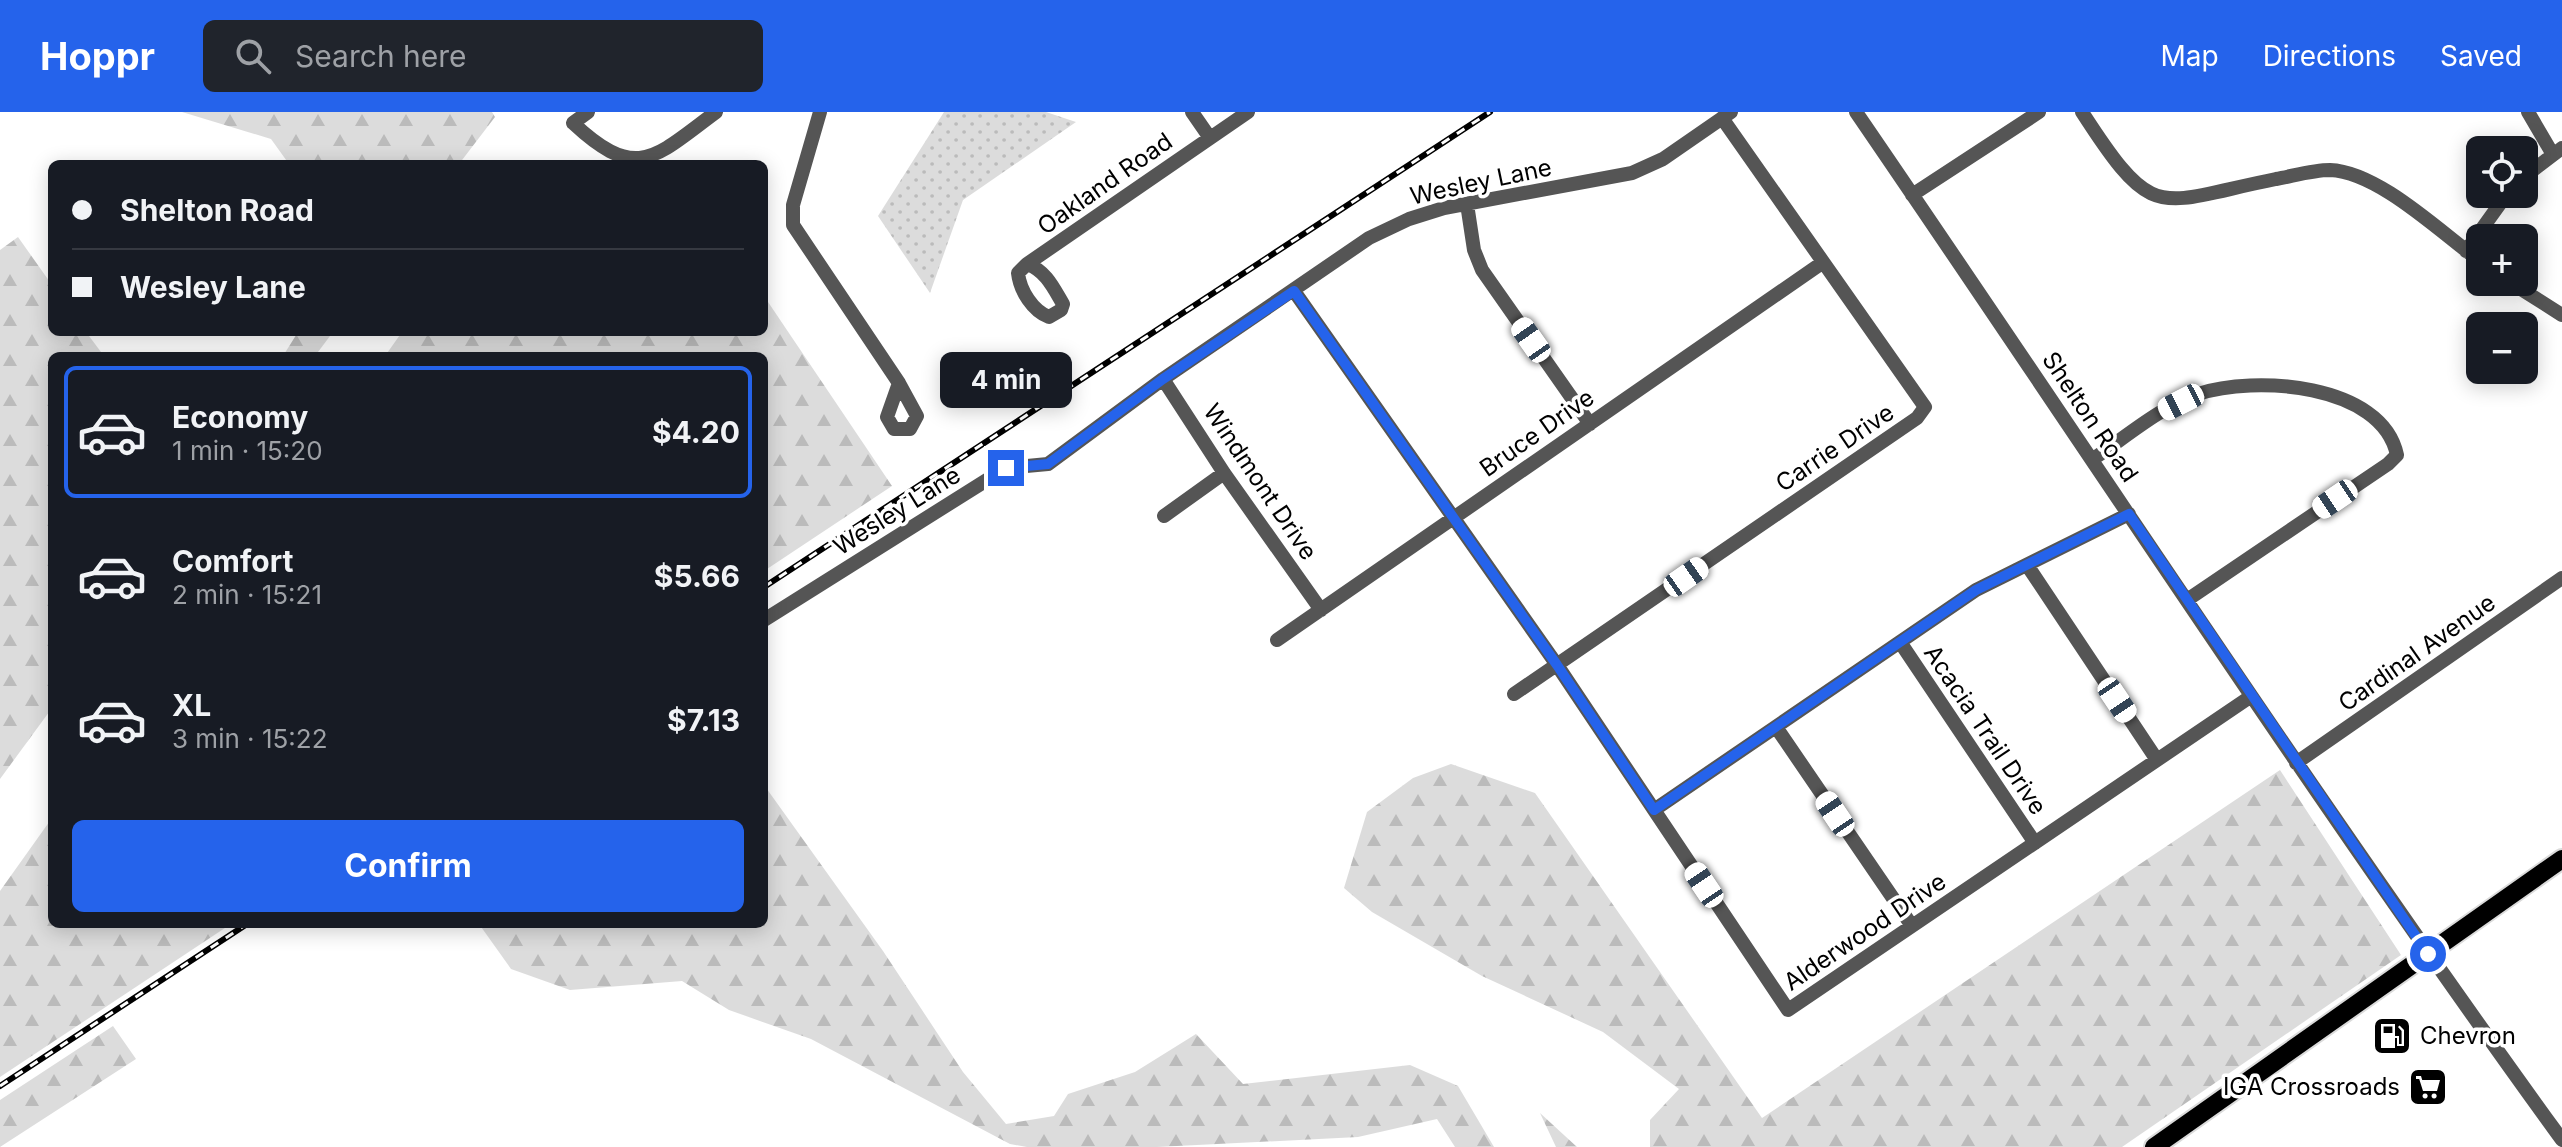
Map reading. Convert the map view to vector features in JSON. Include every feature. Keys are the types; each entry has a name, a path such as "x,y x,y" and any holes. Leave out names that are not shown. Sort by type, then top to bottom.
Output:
{"main road":[{"path":"2154,1147 2562,859"}],"street":[{"path":"569,117 588,112"},
{"path":"569,117 600,148 635,159 658,154 716,112"},
{"path":"820,112 793,205 793,225 899,383"},
{"path":"1192,112 1210,138"},
{"name":"Oakland Road","path":"1027,264 1248,112"},
{"name":"Shelton Road","path":"1856,112 2093,459 2250,697 2428,954 2556,1120 2562,1140"},
{"path":"1912,195 2039,112"},
{"path":"2082,112 2127,177 2155,198 2193,199 2235,187 2332,170 2359,178 2390,194 2466,251"},
{"path":"2528,112 2557,150 2538,166"},
{"name":"Wesley Lane","path":"768,617 1006,468 1048,464 1163,379 1369,238 1409,219 1467,204 1632,173 1663,159 1726,115"},
{"name":"Carrie Drive","path":"1514,694 1917,418 1925,407 1822,263 1726,115"},
{"path":"1467,204 1474,250 1482,270 1590,424"},
{"name":"Bruce Drive","path":"1277,640 1822,263"},
{"name":"Alderwood Drive","path":"1294,291 1557,665 1788,1010 2250,697"},
{"path":"2532,296 2562,315"},
{"name":"Windmont Drive","path":"1163,379 1224,473 1321,610"},
{"path":"2093,459 2166,410 2196,394 2227,386 2262,385 2335,393 2366,411 2395,444 2397,455 2388,464 2187,600"},
{"path":"1164,516 1224,473"},
{"path":"1654,810 1976,590 2129,514"},
{"path":"2027,565 2157,760"},
{"name":"Cardinal Avenue","path":"2296,763 2562,578"},
{"name":"Acacia Trail Drive","path":"1900,642 2035,843"},
{"path":"1776,727 1912,926"}],"green space":[{"path":"182,112 492,112 495,117 462,160 286,160 271,139"},
{"path":"944,112 1046,112 1076,122 963,200 930,293 878,216"},
{"path":"18,237 48,279 48,336 89,336 101,352 48,352 48,713 0,779 0,250"},
{"path":"768,302 892,486 768,568 768,352 388,352 399,336 768,336"},
{"path":"296,336 330,336 318,352 286,352"},
{"path":"1451,764 1535,793 1762,1118 2280,770 2401,955 2122,1147 1650,1147 1650,1120 1679,1089 1603,1032 1482,976 1372,912 1344,888 1367,812 1413,778"},
{"path":"768,791 883,951 963,1072 1006,1124 1054,1116 1068,1094 1135,1072 1196,1034 1243,1084 1410,1065 1458,1086 1494,1147 1455,1147 1437,1119 1358,1137 1157,1147 1027,1147 1010,1144 811,1039 729,1010 682,981 570,990 511,969 482,928 768,928"},
{"path":"48,824 48,928 225,928 0,1077 0,891"},
{"path":"113,1026 136,1059 0,1147 0,1100"},
{"path":"1540,1113 1577,1147 1556,1147"}],"railway":[{"path":"768,584 1490,112"},
{"path":"0,1086 241,928"}],"place":[{"name":"Chevron","path":"2392,1036"},
{"name":"IGA Crossroads","path":"2428,1087"}],"route":[{"path":"1006,468 1048,464 1163,379 1294,291 1557,665 1654,810 1976,590 2129,514 2250,697 2428,954"}]}
